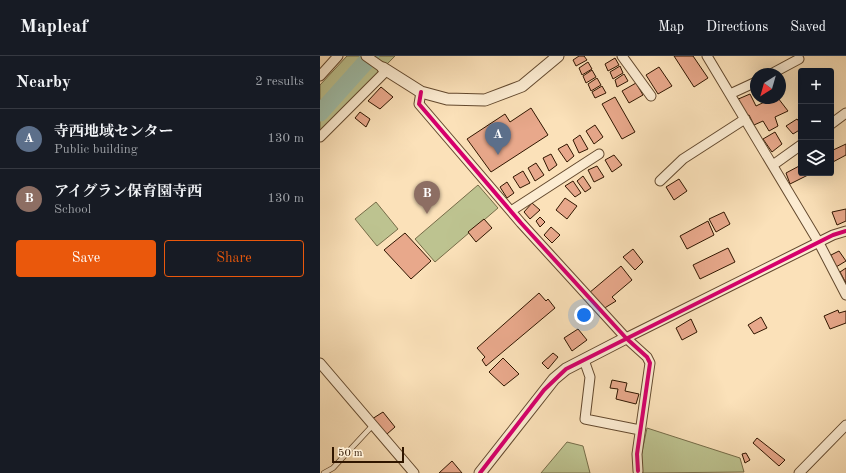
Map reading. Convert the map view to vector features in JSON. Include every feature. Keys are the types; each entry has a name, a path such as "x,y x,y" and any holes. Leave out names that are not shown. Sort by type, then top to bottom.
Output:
{"street":[{"path":"320,76 338,56"},
{"path":"366,56 384,70 421,92 447,99 485,100 522,86 558,56"},
{"path":"622,56 651,96"},
{"path":"708,56 819,243 846,295"},
{"path":"782,68 799,59"},
{"path":"320,137 384,70"},
{"path":"730,94 750,85"},
{"path":"421,92 419,104 511,211 626,338 647,357 650,363 637,454 641,472"},
{"path":"834,122 846,113"},
{"path":"660,181 683,159 745,119"},
{"path":"772,165 798,147"},
{"path":"511,211 599,154"},
{"path":"480,473 554,379 566,369 833,235 846,231"},
{"path":"584,360 590,377 585,419 640,430"},
{"path":"320,363 414,473"},
{"path":"800,473 846,425"}],"lane":[{"path":"324,473 333,468 373,425"}],"green space":[{"path":"347,56 395,56 320,132 320,85"},
{"path":"478,185 498,208 435,262 415,239"},
{"path":"376,202 398,229 377,246 355,219"},
{"path":"647,428 740,458 744,472 644,473 638,471"},
{"path":"567,442 583,446 590,473 541,473"}],"building":[{"path":"579,56 584,56 587,60 576,66 573,60"},
{"path":"674,56 693,56 708,78 694,87"},
{"path":"615,58 619,65 608,71 605,64"},
{"path":"588,62 592,69 582,75 579,68"},
{"path":"620,66 623,73 613,79 610,72"},
{"path":"659,67 672,86 658,94 646,75"},
{"path":"592,70 596,77 586,83 583,76"},
{"path":"624,74 628,81 617,87 615,80"},
{"path":"597,78 601,85 591,91 588,84"},
{"path":"636,83 643,95 629,103 622,91"},
{"path":"602,86 606,93 595,98 592,92"},
{"path":"381,87 393,97 380,109 368,101"},
{"path":"750,94 750,104 755,104 756,106 760,104 783,104 788,111 775,117 778,126 769,131 763,121 754,125 749,115 746,116 736,100"},
{"path":"615,97 635,132 622,139 602,104"},
{"path":"531,108 548,135 491,172 467,139 505,114 510,122"},
{"path":"360,112 370,119 366,127 355,118"},
{"path":"797,119 798,120 798,131 793,134 786,126"},
{"path":"595,125 603,137 594,144 586,131"},
{"path":"775,132 782,144 772,152 763,139"},
{"path":"580,135 588,149 579,153 573,140"},
{"path":"567,144 574,156 567,162 558,149"},
{"path":"846,144 846,155 834,161 834,150"},
{"path":"551,154 557,165 549,171 543,158"},
{"path":"614,155 622,165 612,172 605,160"},
{"path":"536,163 544,175 535,181 528,168"},
{"path":"597,166 604,177 594,182 588,170"},
{"path":"798,167 798,176 806,176 790,184 786,173"},
{"path":"523,171 530,183 520,188 513,177"},
{"path":"583,176 591,188 585,192 577,181"},
{"path":"679,179 687,191 674,200 666,187"},
{"path":"573,181 581,193 575,197 565,186"},
{"path":"507,182 514,193 507,198 500,187"},
{"path":"565,198 577,206 567,219 556,210"},
{"path":"532,203 540,210 530,219 524,212"},
{"path":"846,209 846,221 837,225 832,212"},
{"path":"724,212 730,224 716,232 709,219"},
{"path":"540,217 545,222 540,227 536,221"},
{"path":"484,219 492,228 476,242 468,232"},
{"path":"708,221 714,235 687,249 680,236"},
{"path":"551,227 560,235 552,243 544,235"},
{"path":"405,233 431,261 411,279 384,250"},
{"path":"728,248 735,262 700,279 693,265"},
{"path":"633,249 643,262 635,270 623,257"},
{"path":"839,251 846,261 836,267 831,255"},
{"path":"621,266 632,280 612,297 616,301 603,309 589,293"},
{"path":"846,268 846,283 840,272"},
{"path":"539,293 546,301 548,299 555,308 486,366 482,360 485,357 477,348"},
{"path":"838,310 839,313 846,311 846,323 830,329 824,316"},
{"path":"761,317 767,328 754,334 748,325"},
{"path":"691,319 697,332 682,340 676,328"},
{"path":"578,329 587,340 572,351 564,338"},
{"path":"553,353 558,357 548,369 542,363"},
{"path":"503,358 519,374 504,386 489,372"},
{"path":"612,380 627,383 625,391 639,394 636,404 616,399 618,389 610,388"},
{"path":"383,412 395,427 387,434 372,419"},
{"path":"757,438 785,460 779,466 753,443"},
{"path":"746,453 750,460 745,463 742,454"},
{"path":"452,461 462,473 439,473"}],"waterway":[{"path":"320,113 371,56"}],"cycle path":[{"path":"421,92 419,104 521,223 626,338 647,357 650,363 637,454 638,471"},
{"path":"480,473 544,390 566,369 833,235 846,231"}],"place":[{"name":"寺西地域センター","path":"498,155"},
{"name":"アイグラン保育園寺西","path":"427,214"}]}
